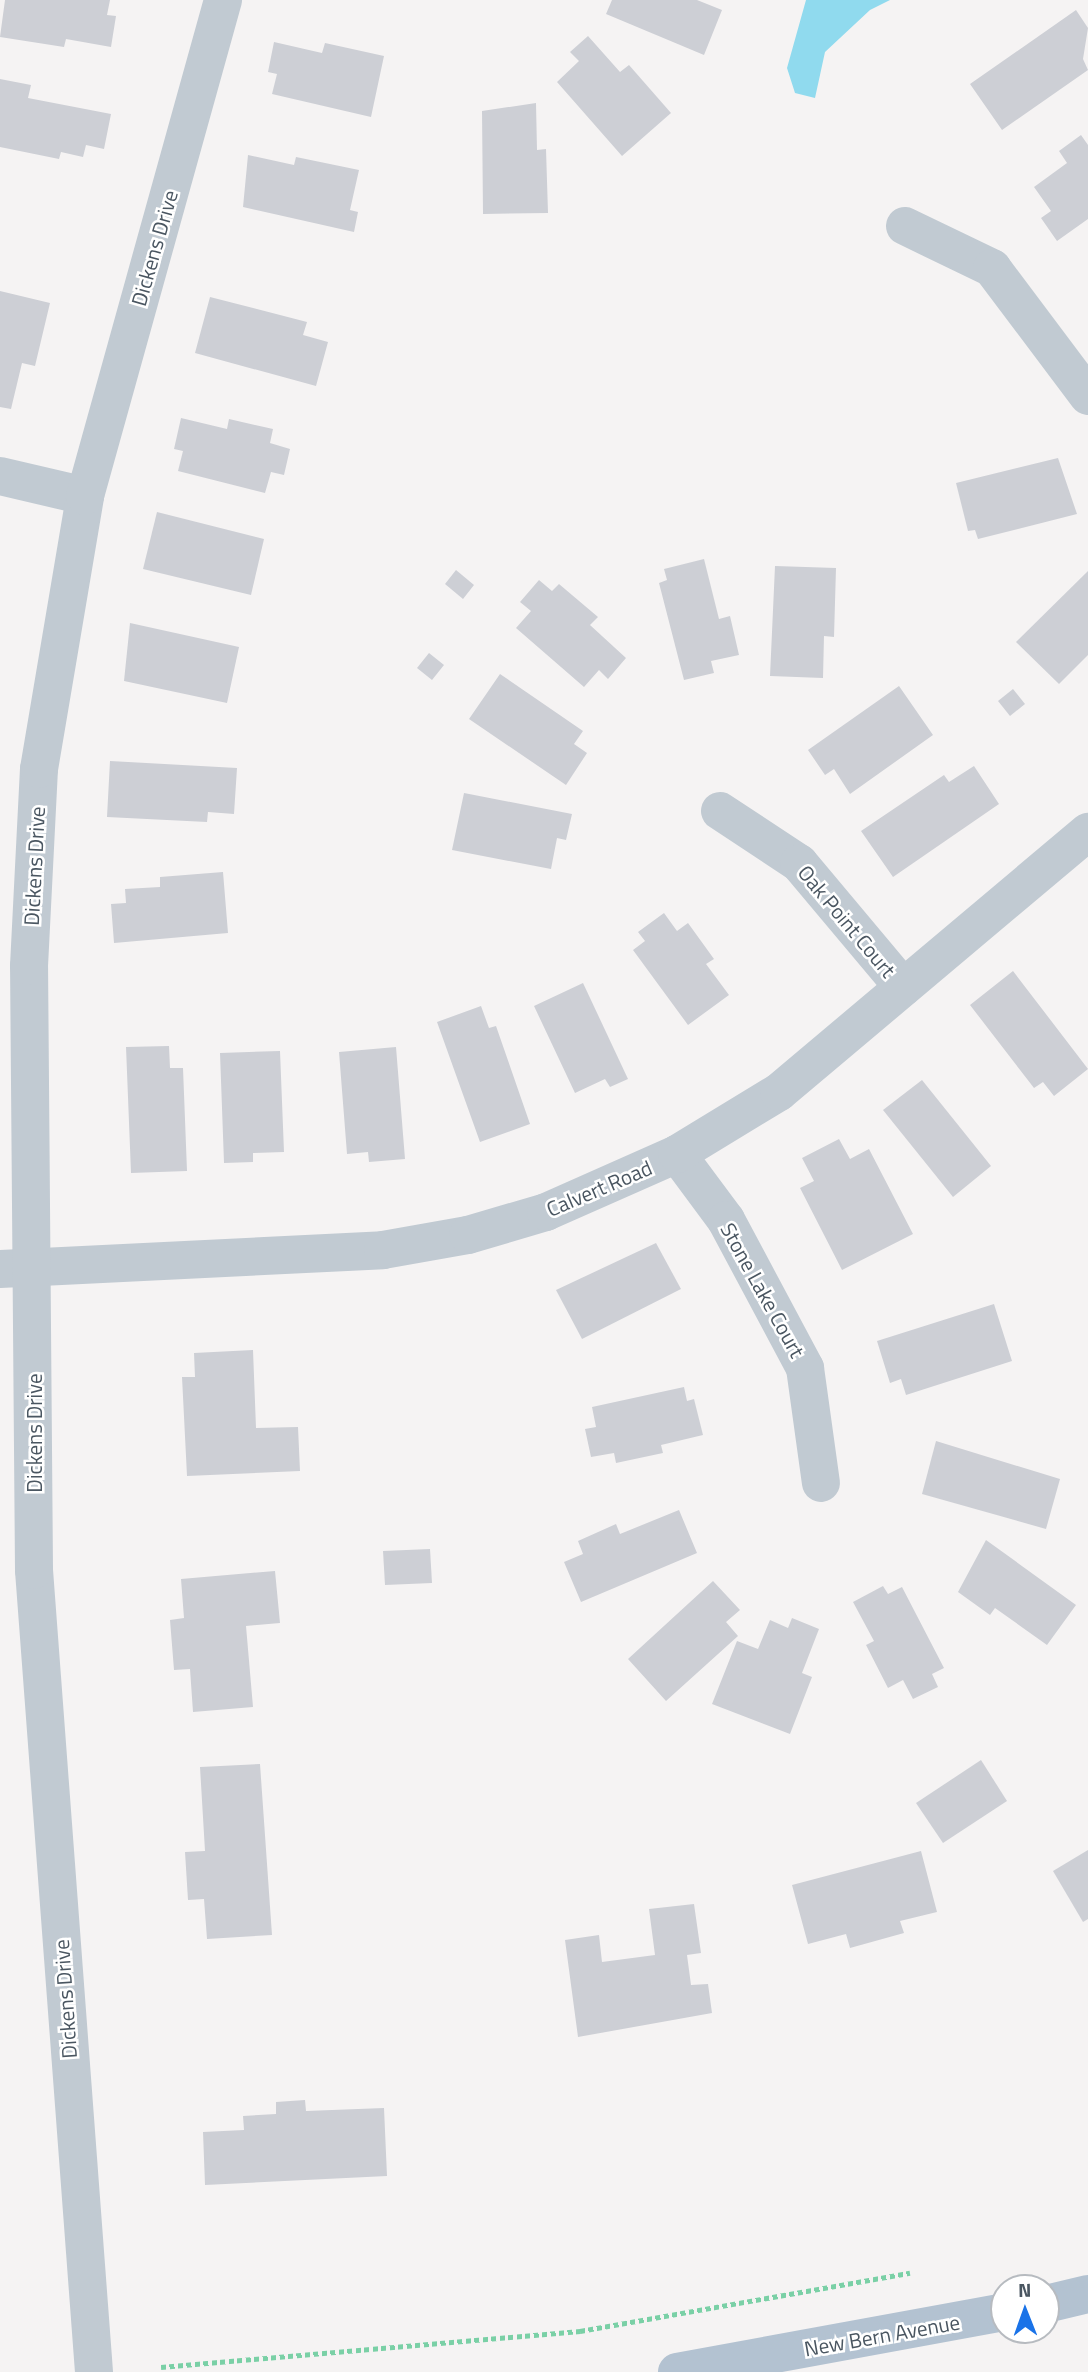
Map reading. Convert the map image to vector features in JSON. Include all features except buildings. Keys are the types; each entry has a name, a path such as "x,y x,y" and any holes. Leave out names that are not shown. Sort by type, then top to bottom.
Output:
{"main road":[{"path":"1060,2301 1088,2294"},
{"name":"New Bern Avenue","path":"677,2372 990,2315"}],"street":[{"name":"Dickens Drive","path":"94,2372 34,1570 17,1268 39,769 85,496 223,0"},
{"path":"905,226 992,268 1088,396"},
{"path":"0,475 85,496"},
{"name":"Oak Point Court","path":"720,811 799,863 903,987"},
{"name":"Calvert Road","path":"17,1268 383,1250 468,1235 546,1212 677,1153 779,1092 1088,832"},
{"name":"Stone Lake Court","path":"677,1153 726,1220 806,1368 821,1483"}],"path":[{"path":"161,2367 580,2331 910,2273"}],"water":[{"path":"806,0 890,0 870,10 825,52 815,98 795,93 787,68"}]}
